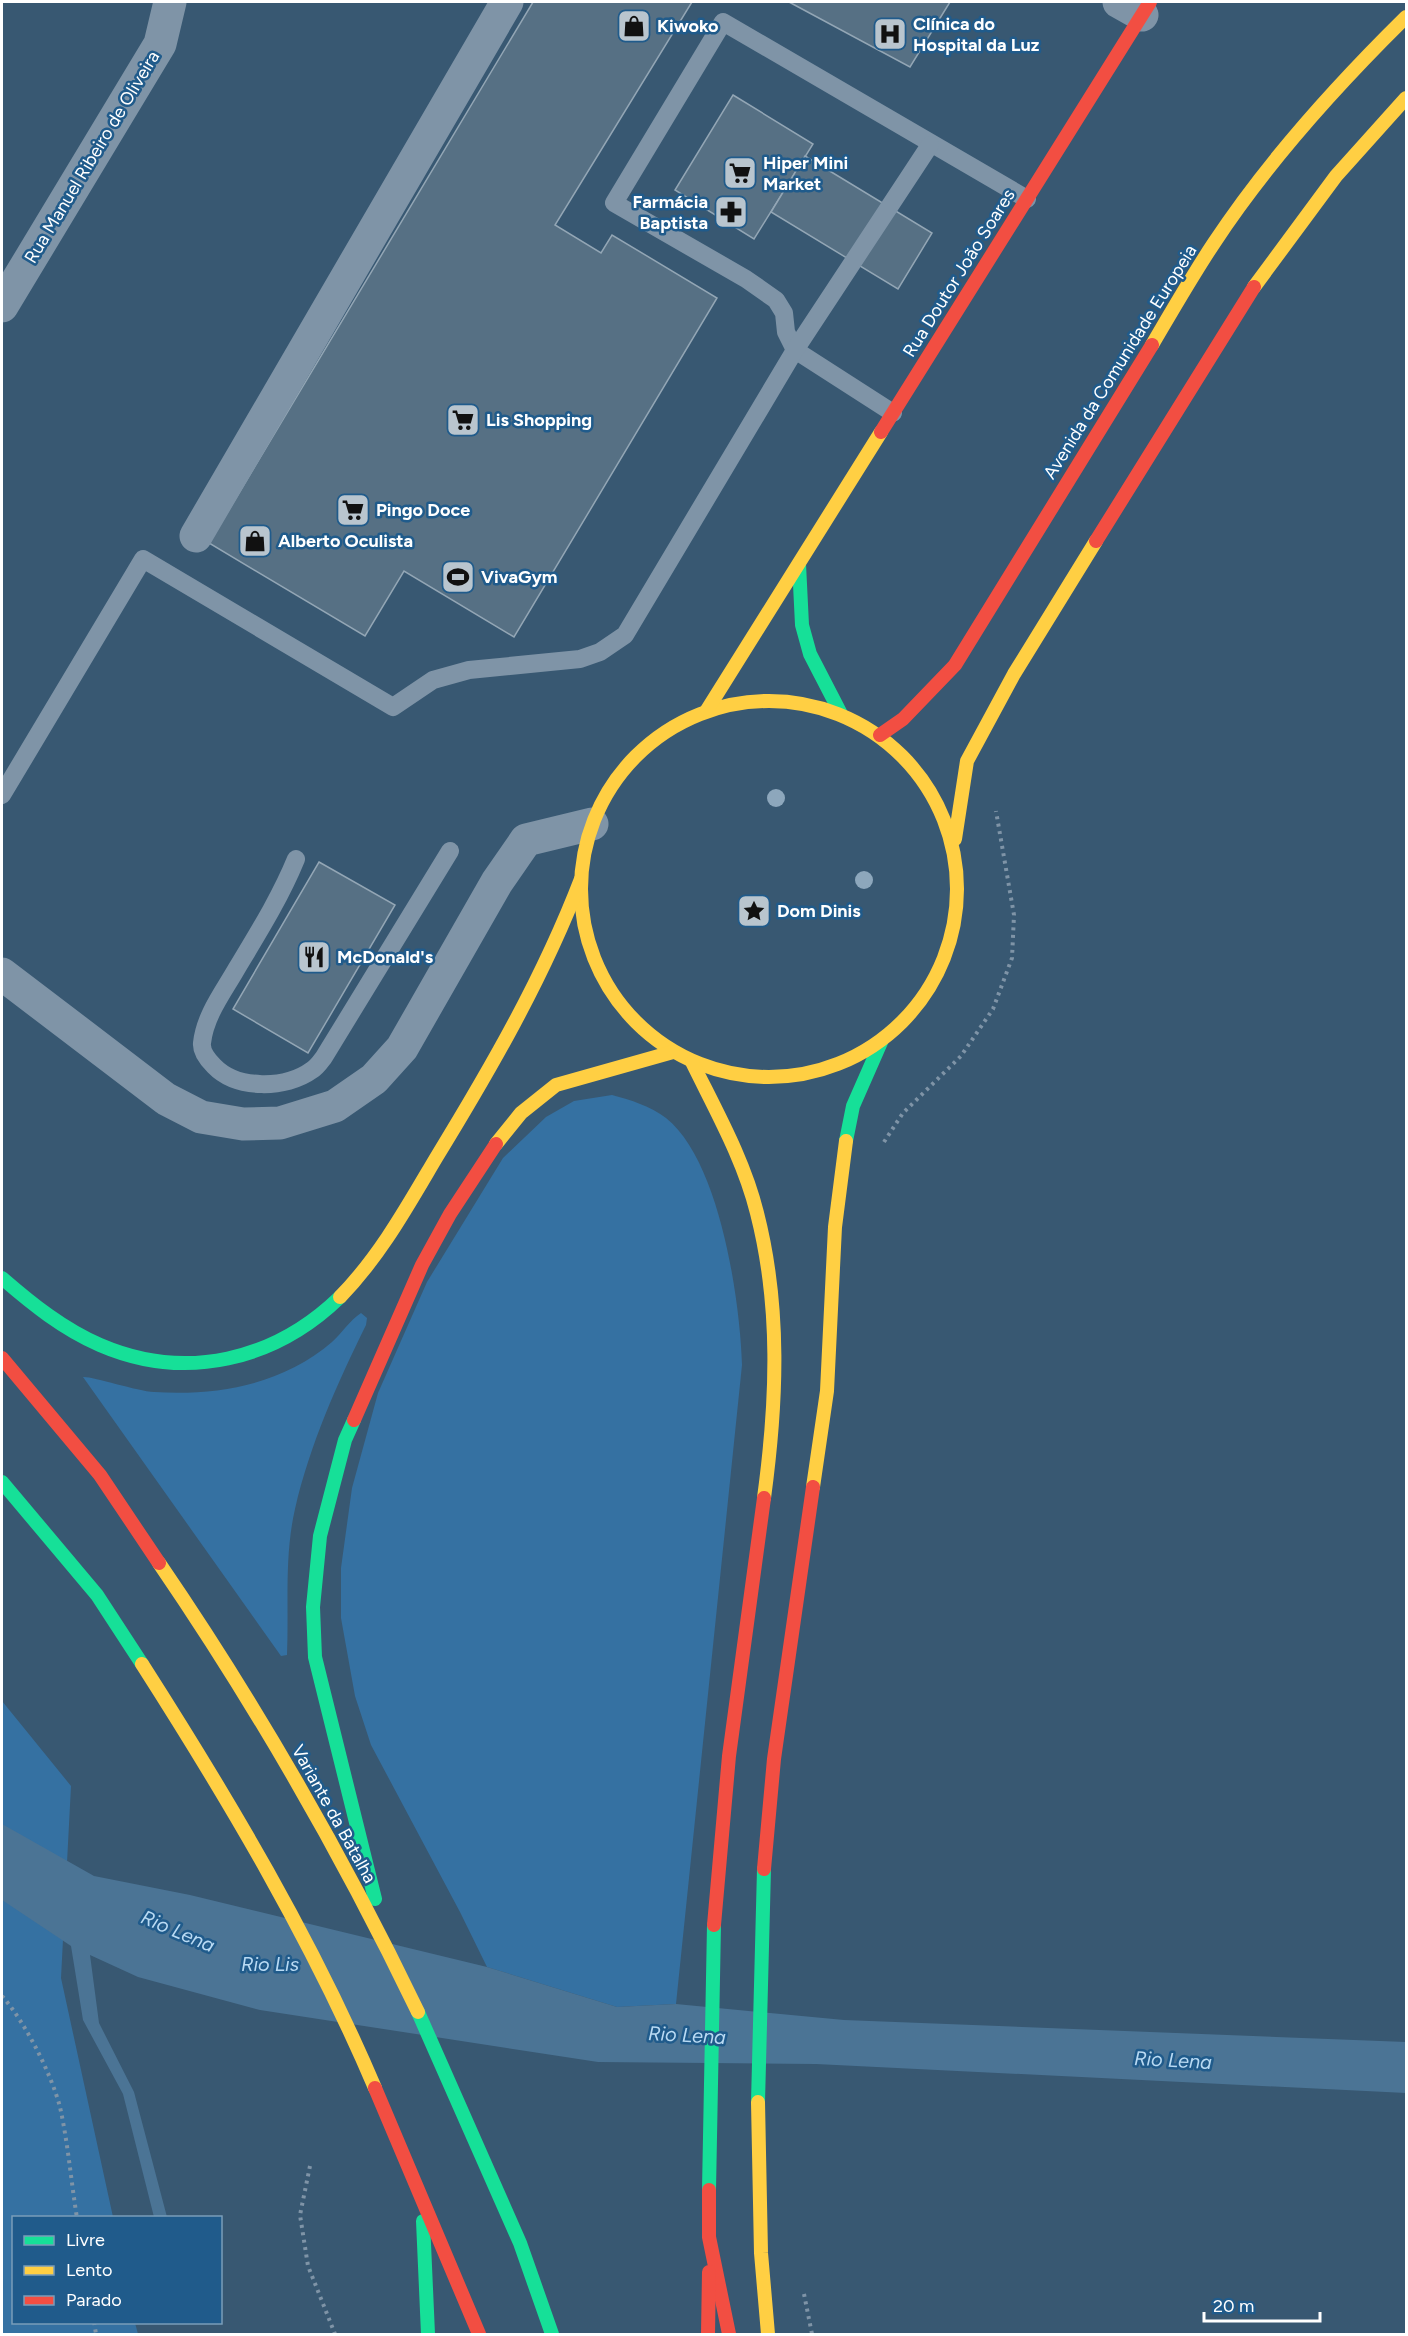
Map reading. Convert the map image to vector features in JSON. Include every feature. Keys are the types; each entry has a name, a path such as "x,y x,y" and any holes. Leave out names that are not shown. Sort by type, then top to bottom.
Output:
{"main road":[{"name":"Rua Doutor João Soares","path":"707,710 1027,199 1137,6"},
{"name":"Avenida da Comunidade Europeia","path":"880,735 903,719 955,664 1202,263 1249,192 1322,102 1407,16"},
{"path":"581,879 585,930 603,978 633,1020 673,1052 692,1062 740,1076 790,1077 839,1064 882,1040 920,1002 946,955 957,903 954,850 957,806 967,761 1014,674 1248,295 1336,176 1407,98"},
{"path":"799,564 802,625 810,654 842,714"},
{"path":"2,1278 45,1315 81,1336 115,1351 162,1362 215,1359 264,1350 307,1325 332,1306 359,1277 469,1105 544,970 581,879 592,824 619,775 658,736 707,710 752,701 786,702 842,714 880,735 914,767 939,806 954,850"},
{"path":"768,2334 761,2253 757,2133 762,1885 774,1759 827,1391 835,1227 842,1158 853,1106 882,1040"},
{"path":"388,1949 315,1657 313,1607 320,1536 345,1440 386,1341 422,1265 450,1214 505,1130 520,1113 556,1085 673,1052"},
{"path":"692,1062 732,1144 757,1212 775,1313 776,1367 768,1466 729,1756 715,1892 708,2135 708,2334"},
{"name":"Variante da Batalha","path":"2,1358 100,1475 214,1644 304,1795 388,1949 472,2129 519,2243 552,2334"},
{"path":"2,1482 97,1595 221,1788 345,2018 479,2334"},
{"path":"423,2201 428,2334"},
{"path":"709,2237 729,2334"}],"street":[{"name":"Rua Manuel Ribeiro de Oliveira","path":"2,306 160,44 170,2"},
{"path":"196,536 507,2"},
{"path":"2,974 175,1104 201,1117 243,1124 280,1123 335,1106 374,1079 402,1048 497,882 526,840 592,824"}],"lane":[{"path":"893,413 795,350 786,332 784,313 776,300 746,279 614,203 723,22 930,145 1027,199"},
{"path":"2,795 143,559 393,707 433,680 469,670 580,659 600,652 625,635 795,350 930,145"},
{"path":"296,860 284,890 210,1014 202,1044 207,1059 221,1074 240,1082 262,1085 287,1080 312,1070 331,1047 450,851"}],"path":[{"path":"880,1149 903,1113 961,1056 993,1009 1012,958 1014,915 1000,827 993,801"},
{"path":"2,1996 11,2007 38,2054 59,2106 77,2216"},
{"path":"310,2166 300,2215 308,2266 335,2334"}],"shaded area":[{"path":"612,1095 640,1104 666,1118 685,1138 700,1166 724,1233 737,1305 742,1365 676,2004 617,2007 487,1967 371,1745 355,1696 341,1618 341,1568 352,1488 378,1393 427,1282 503,1158 546,1117 574,1101"},
{"path":"361,1313 367,1318 366,1325 325,1415 308,1461 295,1509 288,1563 287,1655 281,1656 83,1377 154,1392 201,1392 248,1385 292,1369 313,1357"},
{"path":"2,1701 71,1786 61,1978 113,2216 12,2216 12,2324 135,2324 138,2334 2,2334"}],"water":[{"name":"Rio Lis","path":"2,1824 94,1876 190,1895 487,1967 617,2007 676,2004 844,2020 1406,2042 1406,2093 816,2064 598,2062 260,2010 138,1977 90,1955 99,2023 134,2092 167,2216 154,2216 123,2094 83,2020 71,1946 2,1900"}],"building":[{"name":"Lis Shopping","path":"533,2 692,2 555,225 601,253 612,235 717,298 514,637 404,571 365,636 209,543"},
{"name":"Clínica do Hospital da Luz","path":"789,2 950,2 910,67"},
{"name":"Hiper Mini Market","path":"733,95 813,144 754,239 675,190"},
{"path":"805,156 932,233 898,289 771,212"},
{"name":"McDonald's","path":"319,862 395,905 308,1053 233,1009"}],"traffic: fast":[{"path":"799,564 802,625 810,654 841,714"},
{"path":"846,1141 853,1106 882,1040"},
{"path":"2,1278 48,1315 86,1339 132,1356 165,1362 197,1363 258,1350 315,1319 340,1297"},
{"path":"354,1420 345,1440 320,1536 313,1607 315,1657 375,1899"},
{"path":"2,1482 97,1595 142,1664"},
{"path":"758,2102 764,1869"},
{"path":"709,2190 714,1925"},
{"path":"418,2012 520,2243 552,2334"},
{"path":"423,2221 428,2334"}],"traffic: slow":[{"path":"1152,345 1206,255 1257,183 1329,97 1406,17"},
{"path":"1254,287 1336,176 1406,98"},
{"path":"707,710 881,432"},
{"path":"955,839 967,761 1014,674 1096,541"},
{"path":"769,701 824,709 858,723 902,756 935,800 949,834 957,889 949,944 935,978 902,1022 858,1055 824,1069 769,1077 714,1069 680,1055 636,1022 603,978 589,944 581,889 589,834 603,800 636,756 680,723 714,709 769,701"},
{"path":"340,1297 368,1265 392,1230 477,1090 533,987 581,879"},
{"path":"496,1144 521,1113 556,1085 673,1052"},
{"path":"692,1062 745,1174 765,1248 773,1319 774,1390 764,1498"},
{"path":"813,1487 827,1391 835,1227 846,1141"},
{"path":"159,1563 230,1671 297,1782 360,1896 418,2012"},
{"path":"142,1664 268,1871 324,1978 375,2088"},
{"path":"758,2102 761,2253 768,2334"}],"traffic: jam":[{"path":"881,432 1150,2"},
{"path":"1096,541 1254,287"},
{"path":"880,735 903,719 955,665 1152,345"},
{"path":"354,1420 422,1265 450,1214 496,1144"},
{"path":"2,1358 100,1475 159,1563"},
{"path":"764,1869 774,1759 813,1487"},
{"path":"714,1925 729,1756 764,1498"},
{"path":"375,2088 479,2334"},
{"path":"709,2190 709,2237 729,2334"},
{"path":"708,2334 709,2272"}],"place":[{"name":"Kiwoko","path":"634,26"},
{"name":"Clínica do Hospital da Luz","path":"890,34"},
{"name":"Hiper Mini Market","path":"740,173"},
{"name":"Farmácia Baptista","path":"731,212"},
{"name":"Lis Shopping","path":"463,420"},
{"name":"Pingo Doce","path":"353,510"},
{"name":"Alberto Oculista","path":"255,541"},
{"name":"VivaGym","path":"458,577"},
{"name":"Dom Dinis","path":"754,911"},
{"name":"McDonald's","path":"314,957"}],"water label":[{"name":"Rio Lena","path":"178,1931"},
{"name":"Rio Lena","path":"687,2035"},
{"name":"Rio Lena","path":"1173,2060"}]}
